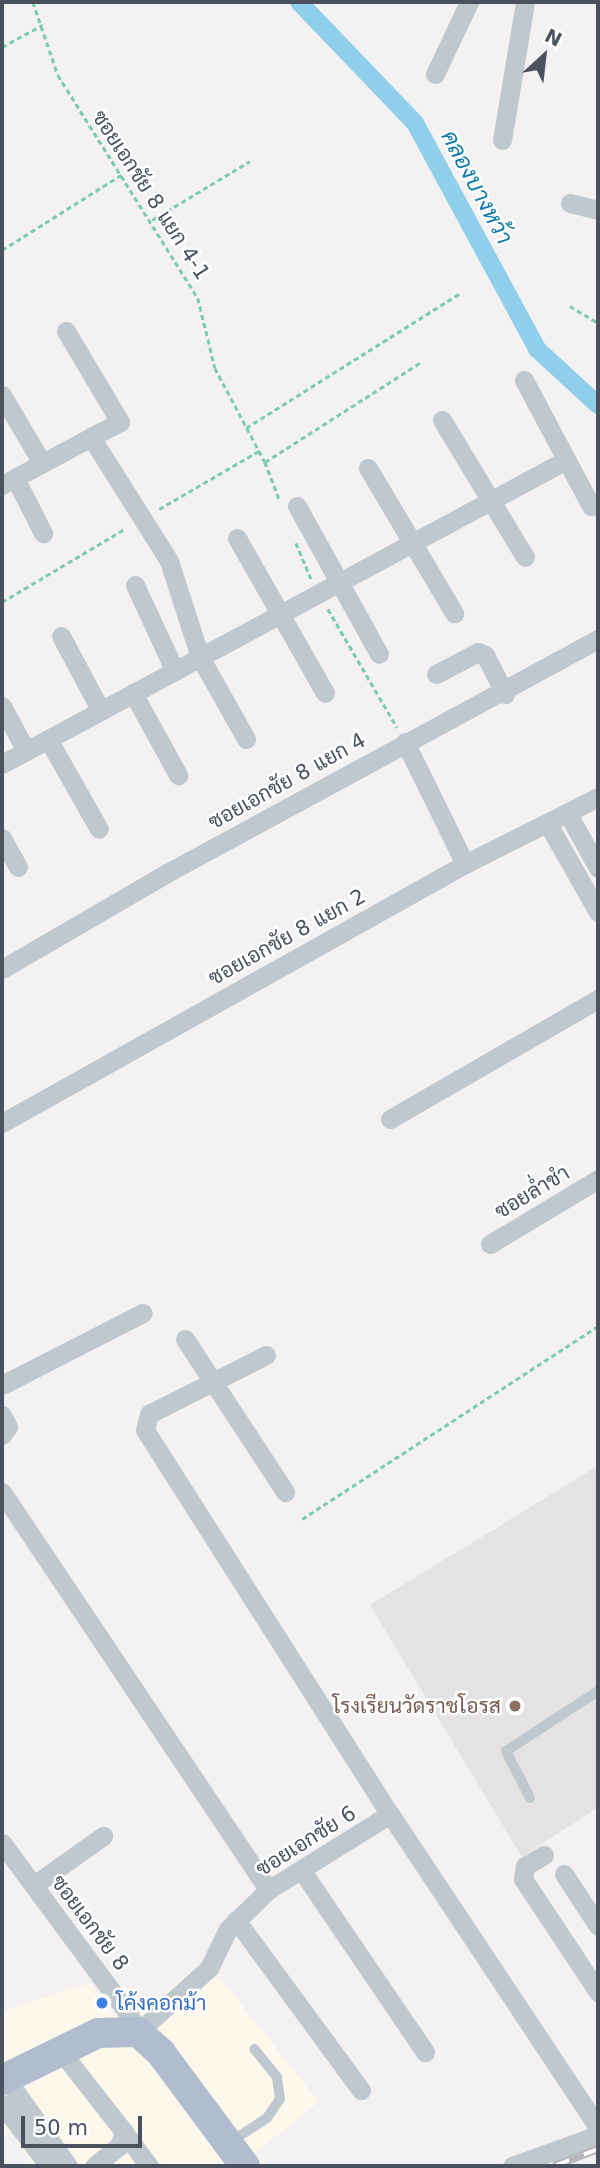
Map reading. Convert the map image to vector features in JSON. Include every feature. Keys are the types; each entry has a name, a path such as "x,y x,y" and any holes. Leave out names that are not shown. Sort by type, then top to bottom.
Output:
{"main road":[{"path":"3,2087 60,2049 98,2033 138,2032 161,2053 236,2155"}],"street":[{"path":"435,74 469,2"},
{"path":"502,140 525,2"},
{"path":"570,203 598,210"},
{"path":"43,533 8,482 120,422 66,331"},
{"path":"524,380 591,506"},
{"path":"2,395 42,463"},
{"path":"442,420 525,556"},
{"path":"91,437 169,561 200,657 246,739"},
{"path":"2,764 566,460"},
{"path":"368,468 454,613"},
{"path":"290,508 339,582 379,654"},
{"path":"237,538 325,693"},
{"path":"135,585 175,671"},
{"path":"61,636 101,711"},
{"name":"ซอยเอกชัย 8 แยก 4","path":"2,969 405,743 505,694 598,639"},
{"path":"436,674 478,652 485,654 505,694"},
{"path":"133,693 178,775"},
{"path":"2,706 26,751"},
{"path":"48,739 99,829"},
{"path":"405,743 465,864"},
{"name":"ซอยเอกชัย 8 แยก 2","path":"2,1123 465,864 598,797"},
{"path":"568,814 598,868"},
{"path":"548,824 598,912"},
{"path":"2,838 18,867"},
{"path":"390,1119 598,999"},
{"name":"ซอยล่ำชำ","path":"490,1244 598,1179"},
{"path":"2,1385 143,1313"},
{"path":"185,1339 285,1492"},
{"path":"266,1355 214,1384 149,1414 145,1430 390,1814 598,2127"},
{"path":"2,1415 8,1427 2,1435"},
{"path":"2,1492 268,1890"},
{"name":"ซอยเอกชัย 6","path":"138,2032 209,1968 236,1920 268,1890 390,1814"},
{"path":"34,1885 103,1836"},
{"name":"ซอยเอกชัย 8","path":"2,1843 128,2013 138,2032"},
{"path":"544,1855 525,1866 523,1878 598,1992"},
{"path":"302,1871 425,2052"},
{"path":"564,1874 598,1923"},
{"path":"236,1920 361,2090"},
{"path":"60,2049 149,2166"},
{"path":"3,2087 49,2166"},
{"path":"3,2087 68,2166"},
{"path":"94,2166 119,2147 124,2132"},
{"path":"512,2166 598,2135"}],"lane":[{"path":"530,1798 506,1751 598,1691"},
{"path":"236,2155 280,2099 277,2077 254,2049"}],"path":[{"name":"ซอยเอกชัย 8 แยก 4-1","path":"33,2 58,75 152,220 198,298 211,358 290,508"},
{"path":"2,47 42,25"},
{"path":"152,220 250,161"},
{"path":"2,250 121,175"},
{"path":"246,428 460,293"},
{"path":"570,306 598,323"},
{"path":"265,462 420,363"},
{"path":"293,536 319,593 405,743"},
{"path":"302,1519 598,1326"}],"shaded area":[{"name":"โรงเรียนวัดราชโอรส","path":"598,1466 598,1807 522,1857 370,1605"},
{"path":"205,1959 319,2102 251,2156 259,2166 164,2166 160,2160 150,2166 34,2166 10,2132 2,2136 2,2012 90,1983 117,2018 142,2013"}],"waterway":[{"name":"คลองบางหว้า","path":"299,2 415,123 537,349 598,405"}],"railway":[{"path":"554,2166 598,2149"}],"place":[{"name":"โรงเรียนวัดราชโอรส","path":"515,1706"},
{"name":"โค้งคอกม้า","path":"102,2003"}]}
